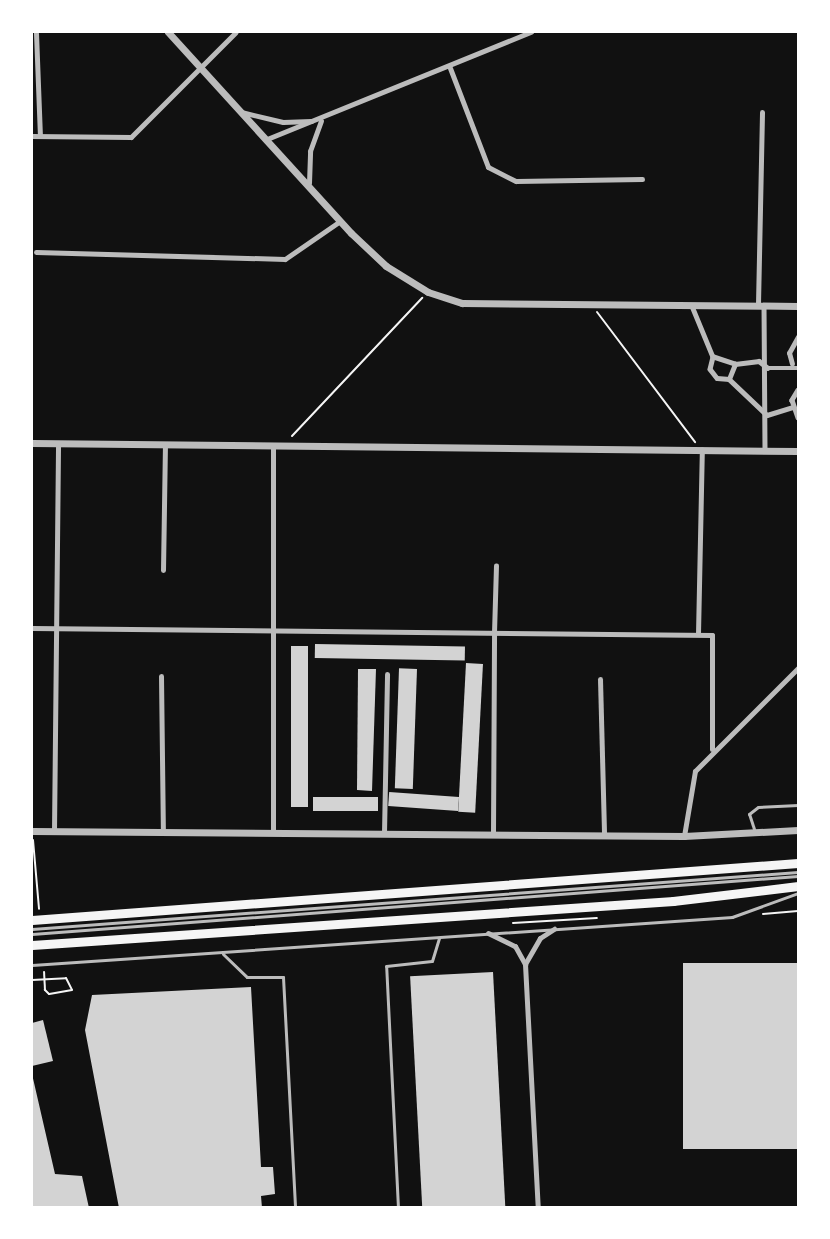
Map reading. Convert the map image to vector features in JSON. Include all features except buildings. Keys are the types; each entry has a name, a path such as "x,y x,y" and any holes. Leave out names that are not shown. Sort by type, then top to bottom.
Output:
{"main road":[{"path":"32,920 798,863"},
{"path":"32,945 673,901 798,886"}],"street":[{"path":"168,32 199,71 309,183 340,220 386,266 428,292 462,303 798,306"},
{"path":"32,136 131,137 236,32"},
{"path":"267,139 321,121 531,32"},
{"path":"36,33 40,136"},
{"path":"450,68 488,167 516,181 642,179"},
{"path":"241,112 283,122 321,121"},
{"path":"762,112 761,305 768,368 765,451"},
{"path":"309,183 310,151 321,121"},
{"path":"36,252 285,260 340,220"},
{"path":"692,306 713,357 710,369 717,378 729,379 767,415"},
{"path":"798,337 789,353 792,364 798,368"},
{"path":"713,357 735,364 759,361 768,368 792,364"},
{"path":"729,379 735,364"},
{"path":"798,390 793,407 798,417"},
{"path":"767,415 793,407"},
{"path":"32,443 798,452"},
{"path":"54,831 58,443"},
{"path":"163,570 165,444"},
{"path":"273,446 273,832"},
{"path":"698,634 702,450"},
{"path":"493,834 496,566"},
{"path":"32,628 712,635 712,749"},
{"path":"684,836 695,771 712,749 798,668"},
{"path":"384,833 387,674"},
{"path":"161,676 163,831"},
{"path":"600,680 604,834"},
{"path":"32,831 684,836 798,830"},
{"path":"525,964 540,938 554,929"},
{"path":"488,933 515,946 525,964 538,1208"}],"lane":[{"path":"757,833 749,825 749,814 758,807 798,805"},
{"path":"32,929 798,874"},
{"path":"32,934 798,874"},
{"path":"32,965 223,954 732,917 798,894"},
{"path":"398,1208 386,966 432,961 439,938"},
{"path":"223,954 247,977 283,977 294,1208"}],"path":[{"path":"283,446 428,292"},
{"path":"592,305 702,450"},
{"path":"32,980 66,978 73,984 67,993 45,990"}]}
